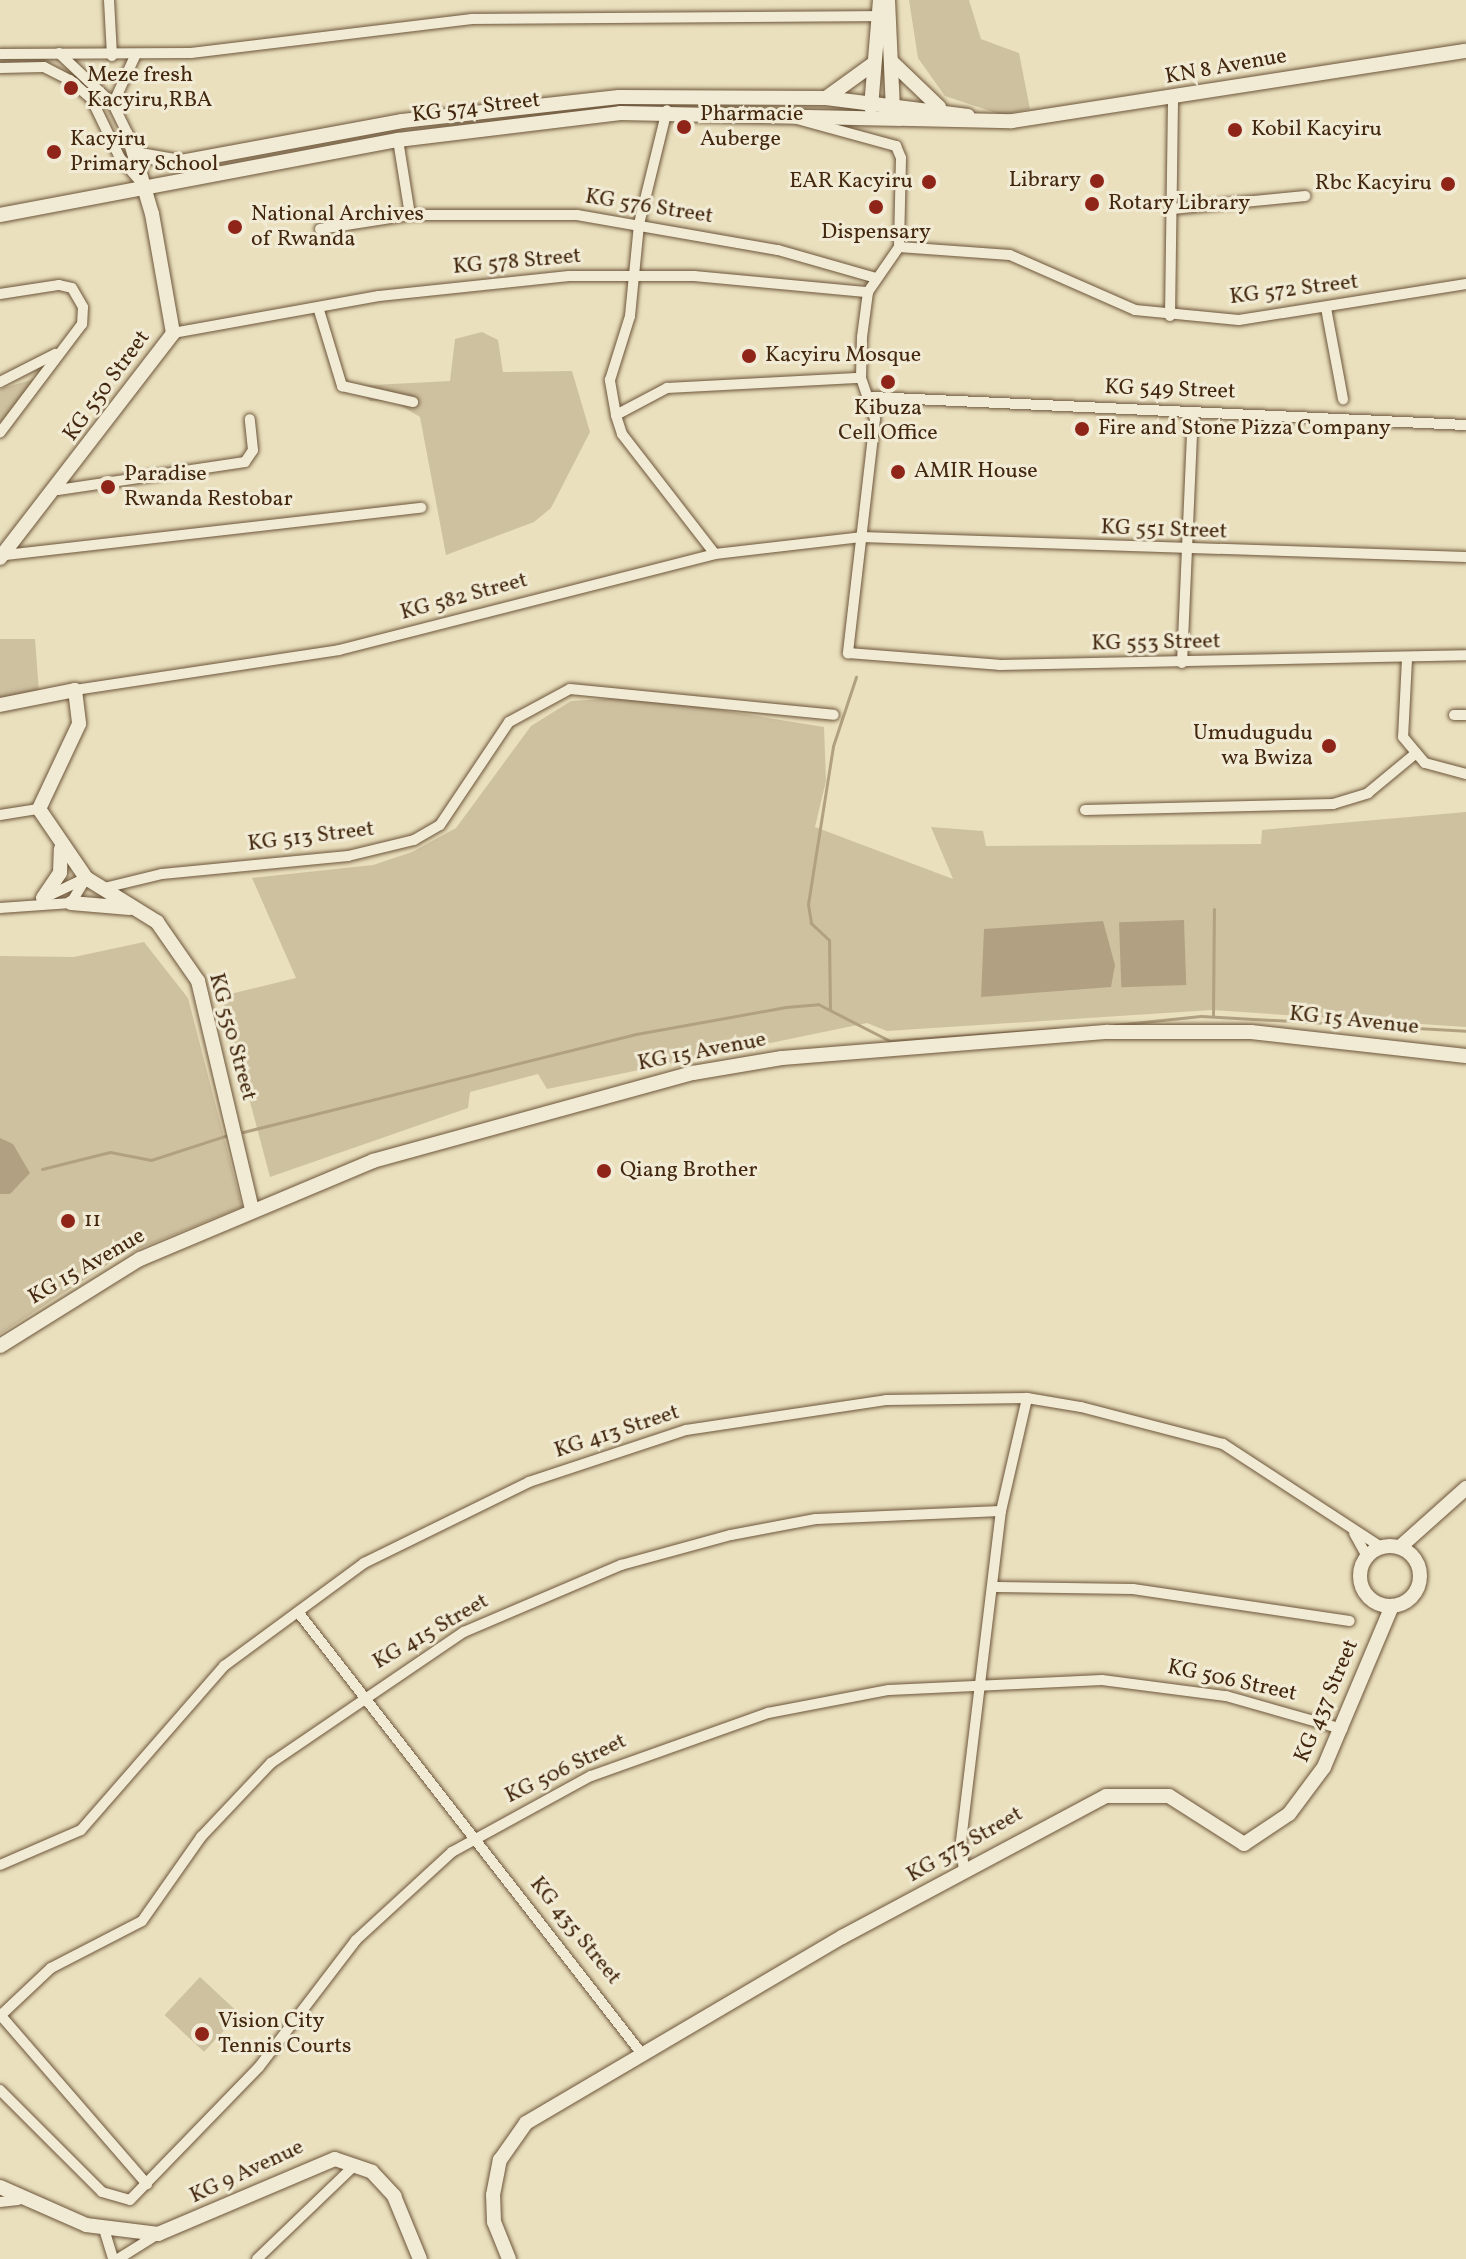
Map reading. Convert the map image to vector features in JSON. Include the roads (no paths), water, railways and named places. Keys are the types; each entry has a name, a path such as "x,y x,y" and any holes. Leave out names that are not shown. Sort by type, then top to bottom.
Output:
{"main road":[{"path":"144,185 181,162 479,114 619,97 826,98 871,108 893,109 893,63 880,0"},
{"path":"871,108 873,64 888,0"},
{"name":"KN 8 Avenue","path":"893,109 992,122 1173,98 1466,51"},
{"path":"893,63 939,107"},
{"path":"826,98 873,64"},
{"path":"619,97 620,113"},
{"name":"KN 8 Avenue","path":"893,109 939,107 992,122"},
{"name":"KG 574 Street","path":"0,215 144,185 398,140 620,113 871,108"},
{"path":"479,114 481,131"},
{"path":"135,149 181,162"},
{"name":"KG 550 Street","path":"3,557 58,490 173,333 152,214 135,149"},
{"path":"0,705 75,690 79,724 39,809"},
{"name":"KG 550 Street","path":"39,809 61,849 86,878 146,913 178,945 198,981 252,1210"},
{"path":"38,901 60,873 61,849"},
{"path":"71,903 146,913"},
{"name":"KG 15 Avenue","path":"0,1346 140,1259 252,1210 456,1133 782,1058 1144,1031 1251,1032 1466,1056"},
{"path":"1400,1547 1466,1488"},
{"path":"1414,1557 1400,1547 1381,1547 1367,1556 1361,1585 1376,1603 1392,1606 1417,1590 1414,1557 1421,1527"},
{"name":"KG 437 Street","path":"1376,1603 1383,1626"},
{"name":"KG 437 Street","path":"1310,1793 1342,1729 1392,1606"},
{"name":"KG 373 Street","path":"642,2054 1106,1796 1169,1796 1244,1844 1310,1793"},
{"path":"509,2259 494,2222 493,2195 513,2139 548,2107 642,2054"},
{"name":"KG 9 Avenue","path":"0,2187 18,2200 104,2229 158,2234 219,2212 313,2162 356,2164"},
{"path":"356,2164 394,2196 418,2258"}],"street":[{"path":"109,0 112,56"},
{"path":"0,54 135,56 472,19 883,16"},
{"path":"59,53 113,104 135,149"},
{"path":"113,104 135,56"},
{"path":"0,68 44,67 82,89 144,185"},
{"path":"1170,316 1173,98"},
{"path":"667,110 639,224 634,273 610,380 622,434 715,554"},
{"name":"KG 574 Street","path":"779,112 896,146 901,158 899,247"},
{"path":"398,140 410,215"},
{"path":"1172,209 1305,196"},
{"name":"KG 576 Street","path":"320,229 410,215 536,213 639,224 778,250 876,278"},
{"path":"861,537 872,397 861,378 868,292 899,247"},
{"name":"KG 572 Street","path":"899,247 1010,255 1107,301 1170,316 1239,320 1466,284"},
{"name":"KG 578 Street","path":"173,333 318,307 634,273 868,292"},
{"path":"0,294 59,285 79,295 82,324 0,433"},
{"path":"318,307 342,386 413,402"},
{"path":"1326,308 1343,399"},
{"path":"0,382 58,353"},
{"path":"616,415 667,388 861,378"},
{"name":"KG 549 Street","path":"872,397 1466,425"},
{"path":"1182,663 1193,412"},
{"path":"58,490 245,462 253,450 250,419"},
{"path":"3,557 421,508"},
{"name":"KG 551 Street","path":"861,537 1187,552 1466,557"},
{"name":"KG 582 Street","path":"75,690 339,650 715,554 861,537"},
{"name":"KG 553 Street","path":"861,537 848,653 999,665 1407,659 1466,655"},
{"path":"1407,659 1403,737 1415,754 1466,774"},
{"name":"KG 513 Street","path":"104,888 162,874 348,856 414,840 440,825 509,722 570,689 834,715"},
{"path":"1085,810 1333,804 1368,793 1415,754"},
{"path":"0,815 39,809"},
{"path":"38,901 86,878"},
{"path":"0,908 38,901 71,903 86,878"},
{"path":"964,1873 982,1682 997,1587 1001,1511 1027,1398"},
{"name":"KG 413 Street","path":"0,1865 81,1830 224,1666 364,1563 445,1518 686,1430 886,1400 1027,1398 1223,1444 1381,1547"},
{"name":"KG 415 Street","path":"2,2017 51,1968 142,1921 237,1796 362,1696 464,1632 621,1565 816,1519 1001,1511"},
{"name":"KG 413 Street","path":"1351,1528 1367,1556"},
{"path":"997,1587 1133,1589 1350,1621"},
{"name":"KG 435 Street","path":"298,1612 642,2054"},
{"name":"KG 506 Street","path":"0,2090 102,2192 123,2202 147,2184 259,2067 356,1940 424,1873 476,1838 562,1789 683,1738 853,1694 982,1682 1156,1685 1342,1729"},
{"path":"2,2017 147,2184"},
{"path":"257,2259 356,2164"},
{"path":"0,2202 18,2200"},
{"path":"104,2229 116,2259 158,2234"}],"waterway":[{"path":"830,1009 829,940 811,923 808,904 833,746 856,677"},
{"path":"1213,1016 1214,909"},
{"path":"243,1132 636,1034 786,1007 818,1004 890,1041 1059,1029"},
{"path":"1114,1025 1201,1016 1466,1031"},
{"path":"42,1169 110,1152 151,1160 225,1136"}],"place":[{"name":"Meze fresh Kacyiru,RBA","path":"71,88"},
{"name":"Pharmacie Auberge","path":"684,127"},
{"name":"Kobil Kacyiru","path":"1235,130"},
{"name":"Kacyiru Primary School","path":"54,152"},
{"name":"Library","path":"1097,181"},
{"name":"EAR Kacyiru","path":"929,182"},
{"name":"Rbc Kacyiru","path":"1448,184"},
{"name":"Rotary Library","path":"1092,204"},
{"name":"Dispensary","path":"876,207"},
{"name":"National Archives of Rwanda","path":"235,227"},
{"name":"Kacyiru Mosque","path":"749,356"},
{"name":"Kibuza Cell Office","path":"888,382"},
{"name":"Fire and Stone Pizza Company","path":"1082,429"},
{"name":"AMIR House","path":"898,472"},
{"name":"Paradise Rwanda Restobar","path":"108,487"},
{"name":"Umudugudu wa Bwiza","path":"1329,746"},
{"name":"Qiang Brother","path":"604,1171"},
{"name":"11","path":"68,1221"},
{"name":"Vision City Tennis Courts","path":"202,2034"}]}
